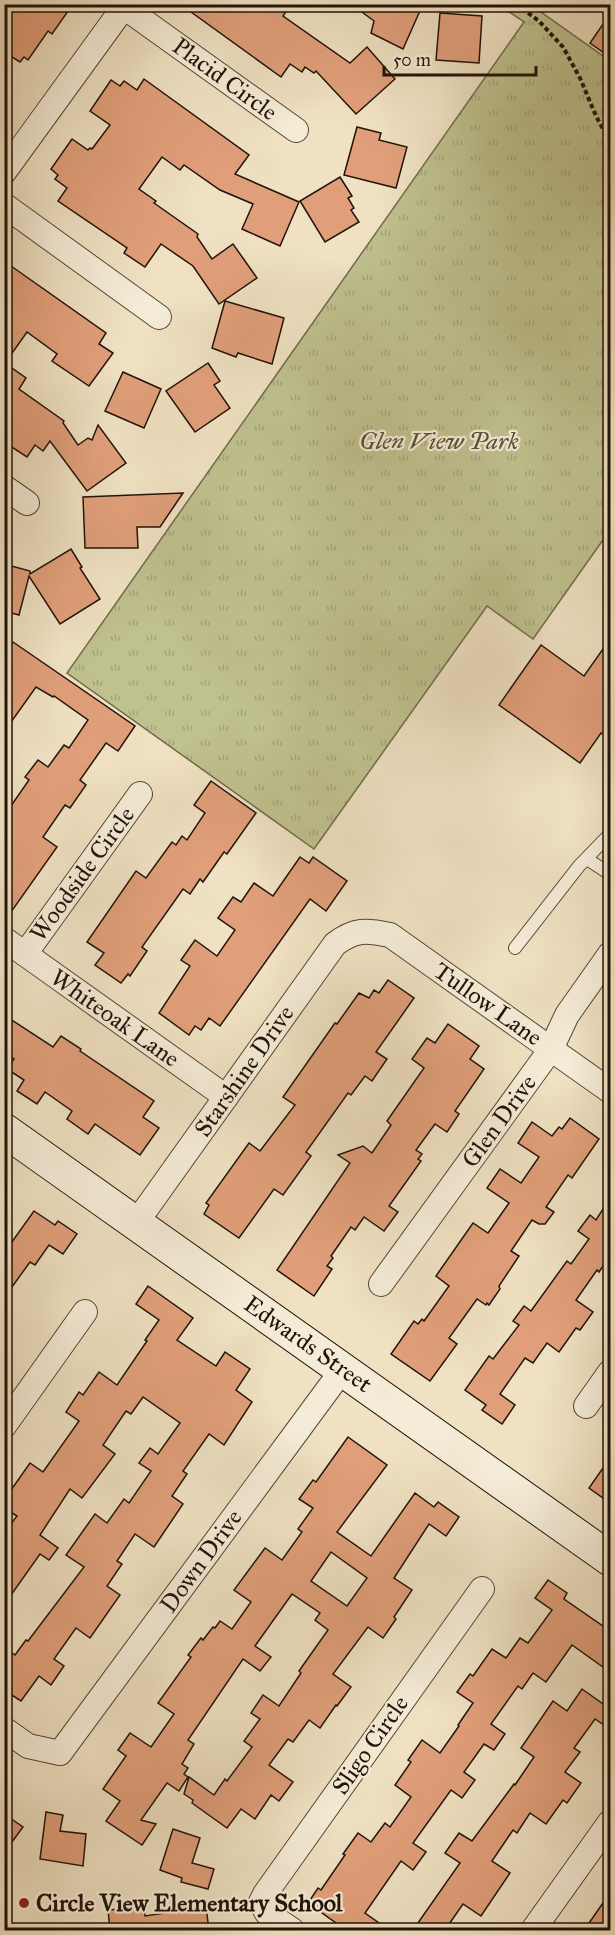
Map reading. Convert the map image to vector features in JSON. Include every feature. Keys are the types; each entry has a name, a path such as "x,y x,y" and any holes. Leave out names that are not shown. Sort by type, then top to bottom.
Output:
{"street":[{"name":"Placid Circle","path":"125,6 296,130"},
{"path":"4,171 125,6"},
{"path":"4,206 159,317"},
{"path":"4,487 27,503"},
{"name":"Woodside Circle","path":"25,954 140,794"},
{"name":"Tullow Lane","path":"361,931 390,935 610,1091"},
{"name":"Starshine Drive","path":"136,1223 335,944 348,934 361,931"},
{"name":"Whiteoak Lane","path":"4,939 226,1097"},
{"name":"Glen Drive","path":"381,1284 551,1049 567,1015 610,954"},
{"name":"Edwards Street","path":"4,1130 610,1559"},
{"path":"4,1426 85,1312"},
{"name":"Down Drive","path":"4,1729 28,1746 60,1753 343,1369"},
{"path":"586,1406 610,1372"},
{"name":"Sligo Circle","path":"292,1930 267,1913 261,1902 265,1893 482,1589"},
{"path":"533,1930 610,1822"}],"lane":[{"path":"515,948 610,834"},
{"path":"587,859 610,874"}],"path":[{"path":"516,4 540,21 563,46 610,142"}],"green space":[{"name":"Glen View Park","path":"499,5 531,5 610,61 610,530 533,639 487,606 314,849 67,673 524,22"}],"building":[{"path":"4,4 73,4 52,34 48,31 28,60 24,57 20,62 4,52"},
{"path":"180,4 291,4 283,16 350,63 367,47 395,79 356,114 316,71 314,73 305,67 302,72 290,64 281,77"},
{"path":"351,4 423,4 403,49 371,33 374,21"},
{"path":"440,13 482,16 479,63 436,60"},
{"path":"610,14 610,57 590,43"},
{"path":"144,79 249,155 235,174 299,202 280,246 242,229 253,204 220,190 184,165 180,170 162,157 139,189 156,201 154,203 198,234 197,237 212,259 233,244 257,278 219,304 193,266 161,244 145,267 124,253 127,248 58,201 67,188 55,179 58,175 51,169 72,139 88,150 92,149 110,125 90,111 111,80 120,86 124,81 137,90"},
{"path":"357,127 381,133 379,140 407,147 396,188 344,175"},
{"path":"340,177 352,196 348,198 354,208 351,210 359,222 325,242 300,201"},
{"path":"4,261 106,333 99,344 113,353 89,386 52,361 57,354 27,332 5,363 26,378 19,389 64,421 63,423 78,445 88,438 92,440 98,425 126,463 87,491 50,441 43,451 35,445 27,457 4,442"},
{"path":"225,301 284,318 272,364 238,353 236,357 212,348"},
{"path":"208,363 220,381 214,385 230,408 195,432 166,391"},
{"path":"123,372 161,389 144,428 105,411"},
{"path":"183,493 160,527 137,527 138,548 85,548 83,497"},
{"path":"71,549 100,599 60,624 29,576 19,615 4,611 4,564 30,571 30,574"},
{"path":"610,639 610,740 601,733 580,763 499,705 541,645 584,676"},
{"path":"13,642 135,726 118,751 106,743 80,780 86,785 70,808 65,805 43,837 57,847 4,922 4,816 29,780 25,777 38,760 48,767 64,745 69,748 88,720 54,696 36,687 4,732 4,654"},
{"path":"211,781 256,813 227,854 224,852 203,882 200,879 190,894 183,889 142,947 147,951 130,976 128,974 121,983 95,965 104,953 87,942 136,871 146,878 172,842 176,845 182,836 187,840 205,813 194,805"},
{"path":"300,857 309,863 313,857 347,881 326,911 310,899 220,1026 209,1018 201,1030 195,1026 189,1035 159,1013 190,966 181,960 195,940 217,956 235,930 218,918 233,897 241,902 254,883 273,896"},
{"path":"388,980 414,998 376,1052 387,1059 372,1081 365,1076 351,1095 348,1093 306,1152 311,1156 283,1195 274,1189 239,1238 204,1214 209,1205 206,1203 249,1143 260,1151 295,1105 283,1097 359,993 369,998 374,990 379,993"},
{"path":"4,1015 53,1047 61,1036 154,1101 143,1117 159,1128 140,1155 95,1124 88,1134 67,1119 72,1111 45,1092 37,1104 17,1091 24,1080 7,1069 14,1059 4,1052"},
{"path":"448,1024 479,1046 470,1059 484,1069 455,1111 459,1114 447,1132 435,1124 416,1150 422,1154 418,1159 421,1161 389,1206 398,1212 384,1231 364,1217 355,1230 351,1227 331,1256 333,1258 327,1266 332,1269 314,1296 277,1270 350,1163 338,1155 363,1146 372,1153 391,1125 387,1121 424,1068 412,1059 427,1038 435,1043"},
{"path":"570,1118 599,1139 572,1178 568,1175 546,1207 554,1212 545,1224 532,1220 511,1251 519,1256 489,1305 477,1299 449,1338 457,1344 430,1381 391,1354 414,1321 418,1324 422,1319 424,1321 449,1286 436,1276 473,1223 488,1233 509,1203 487,1188 500,1169 521,1183 539,1157 518,1143 532,1122 552,1136 559,1127 562,1129"},
{"path":"610,1198 610,1256 576,1300 593,1312 580,1330 576,1328 559,1352 547,1343 533,1363 525,1358 500,1394 515,1405 502,1424 482,1410 486,1405 465,1390 489,1356 493,1359 519,1325 513,1321 524,1306 531,1311 567,1261 571,1264 589,1239 578,1231 590,1215 596,1220"},
{"path":"34,1211 55,1225 58,1221 77,1234 63,1254 49,1245 35,1265 30,1262 4,1298 4,1253"},
{"path":"148,1286 193,1318 177,1340 216,1366 225,1352 250,1369 236,1390 252,1402 224,1445 209,1434 183,1471 187,1474 172,1496 183,1504 154,1547 135,1534 117,1561 122,1564 107,1586 120,1595 90,1638 76,1628 54,1659 64,1666 51,1685 39,1676 21,1701 4,1690 4,1665 12,1653 15,1655 26,1640 28,1641 84,1567 66,1555 95,1514 107,1523 124,1499 129,1503 151,1471 139,1463 150,1448 158,1454 180,1423 143,1397 131,1414 126,1411 103,1445 115,1454 82,1498 70,1489 40,1535 58,1548 49,1560 40,1554 4,1605 4,1533 17,1516 4,1508 4,1500 30,1463 43,1472 79,1421 66,1412 79,1392 83,1395 99,1372 117,1385 147,1341 145,1340 159,1320 136,1304"},
{"path":"348,1437 387,1465 337,1532 371,1556 415,1493 434,1507 438,1502 459,1517 446,1536 429,1524 394,1578 412,1590 394,1617 396,1619 383,1638 368,1627 333,1674 351,1687 320,1728 309,1720 293,1742 288,1739 269,1765 293,1782 279,1801 271,1795 255,1819 241,1809 227,1828 192,1803 193,1800 184,1794 189,1777 214,1795 225,1779 227,1781 252,1747 244,1741 260,1719 251,1713 263,1695 279,1706 301,1673 299,1671 328,1630 315,1620 320,1613 292,1594 255,1646 271,1657 260,1671 243,1659 188,1740 194,1744 182,1764 188,1768 184,1774 188,1777 179,1791 167,1783 141,1820 156,1824 142,1845 106,1821 120,1801 103,1789 126,1756 118,1750 130,1733 151,1747 174,1714 158,1703 191,1657 188,1655 201,1638 203,1640 220,1621 232,1629 251,1602 234,1590 265,1548 282,1560 302,1532 298,1529 313,1508 299,1499 313,1480 316,1482","holes":["331,1552 367,1578 347,1606 311,1581"]},
{"path":"610,1458 610,1503 589,1488"},
{"path":"548,1580 567,1593 564,1599 610,1631 610,1672 572,1645 546,1682 533,1673 522,1689 518,1686 491,1724 505,1734 494,1750 484,1744 464,1772 475,1780 462,1798 451,1790 413,1843 426,1852 413,1870 401,1861 365,1913 389,1930 346,1930 308,1903 318,1888 321,1890 358,1833 371,1842 385,1823 390,1827 411,1797 395,1785 411,1762 408,1760 422,1740 440,1753 473,1703 457,1692 470,1674 473,1676 492,1649 506,1658 520,1638 528,1643 552,1610 535,1598"},
{"path":"582,1689 610,1709 610,1729 595,1719 574,1748 580,1752 565,1772 581,1783 567,1803 563,1800 546,1824 530,1813 517,1833 513,1830 492,1861 510,1873 481,1916 463,1904 445,1930 413,1930 460,1863 445,1853 459,1833 472,1841 534,1757 521,1748 553,1701 567,1711"},
{"path":"46,1812 63,1815 60,1831 86,1834 83,1866 40,1859"},
{"path":"4,1814 23,1827 4,1853"},
{"path":"173,1829 200,1838 192,1863 214,1869 208,1889 181,1882 182,1878 160,1870"},
{"path":"610,1893 610,1930 601,1930 589,1923"},
{"path":"143,1903 145,1916 206,1907 209,1930 110,1930 108,1910"}],"place":[{"name":"Circle View Elementary School","path":"24,1903"}]}
